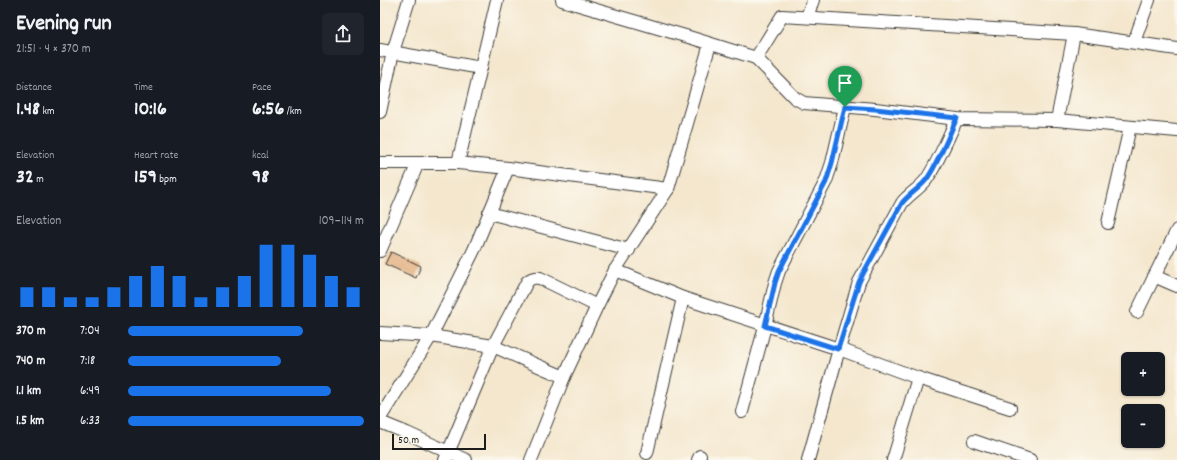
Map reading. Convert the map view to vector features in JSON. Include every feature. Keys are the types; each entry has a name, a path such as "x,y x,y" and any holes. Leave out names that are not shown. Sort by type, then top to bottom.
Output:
{"street":[{"path":"380,112 393,52 409,0"},
{"path":"458,163 497,0"},
{"path":"562,0 756,58 799,101 810,104 957,118 1057,120 1177,131"},
{"path":"807,18 813,0"},
{"path":"1134,42 1149,0"},
{"path":"756,58 782,16 1074,34 1177,49"},
{"path":"1057,120 1074,34"},
{"path":"531,460 564,377 597,306 616,270 668,189 710,44"},
{"path":"380,50 481,68"},
{"path":"742,412 779,271 829,174 845,107"},
{"path":"808,460 838,349 859,282 902,203 921,186 929,176 957,118"},
{"path":"1108,222 1130,127"},
{"path":"380,163 458,163 668,189"},
{"path":"380,251 418,163"},
{"path":"380,418 431,336 474,250 508,168"},
{"path":"489,213 629,250"},
{"path":"1137,312 1177,230"},
{"path":"616,270 683,298 1010,408"},
{"path":"1154,276 1177,286"},
{"path":"447,456 493,346 530,278 540,278 597,306"},
{"path":"647,453 683,298"},
{"path":"380,333 431,336 493,346 564,377"},
{"path":"894,460 918,378"},
{"path":"380,422 407,433 447,456 466,460"},
{"path":"974,441 1030,460"}],"building":[{"path":"391,252 421,266 416,278 385,264"}],"route":[{"path":"845,107 957,118 929,176 921,186 902,203 864,272 859,282 838,349 765,326 779,271 829,174 845,107"}]}
